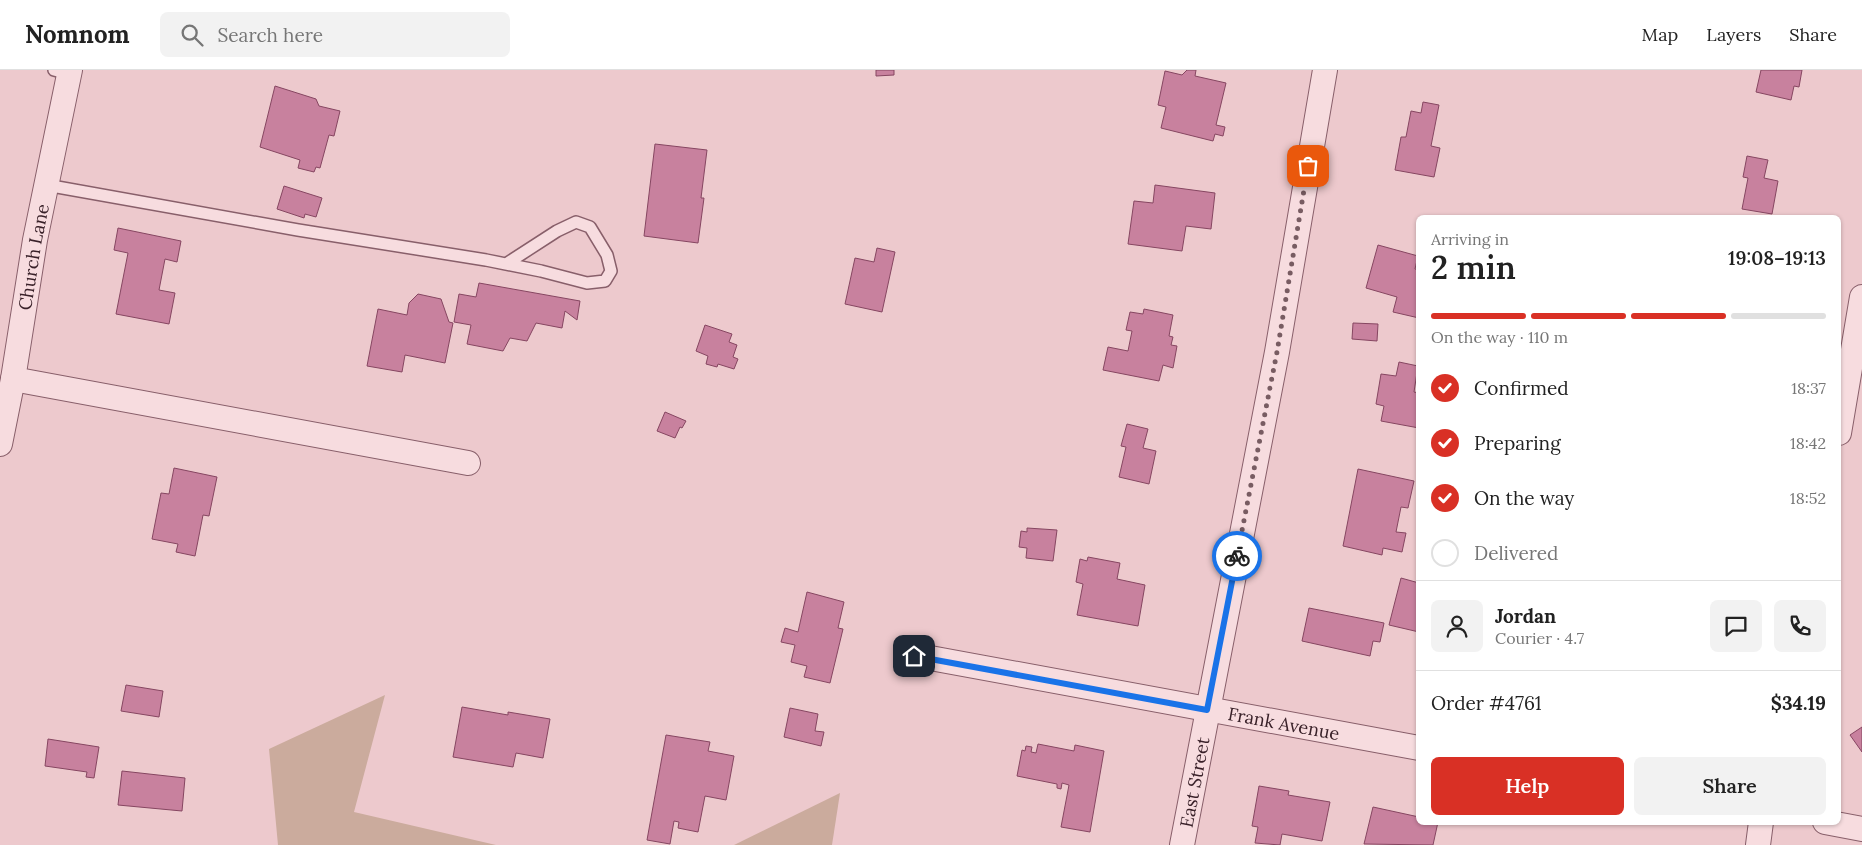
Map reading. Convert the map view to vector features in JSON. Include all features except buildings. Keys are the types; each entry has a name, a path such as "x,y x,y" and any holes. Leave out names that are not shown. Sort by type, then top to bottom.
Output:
{"street":[{"name":"East Street","path":"1182,845 1277,352 1325,70"},
{"name":"Church Lane","path":"0,444 3,414 13,379 65,71"},
{"path":"1841,421 1862,297"},
{"path":"13,379 468,463"},
{"name":"Frank Avenue","path":"914,656 1416,747"},
{"path":"1758,845 1761,825"},
{"path":"1839,825 1862,830"}],"lane":[{"path":"46,185 298,230 506,264 587,283 605,281 611,271 607,255 590,227 576,222 557,230 506,264"}],"shaded area":[{"path":"385,695 354,812 496,845 278,845 269,749"},
{"path":"840,793 832,845 734,845"}],"way so far":[{"path":"1237,556 1277,352 1308,166"}],"route":[{"path":"914,656 1207,710 1237,556"}]}
